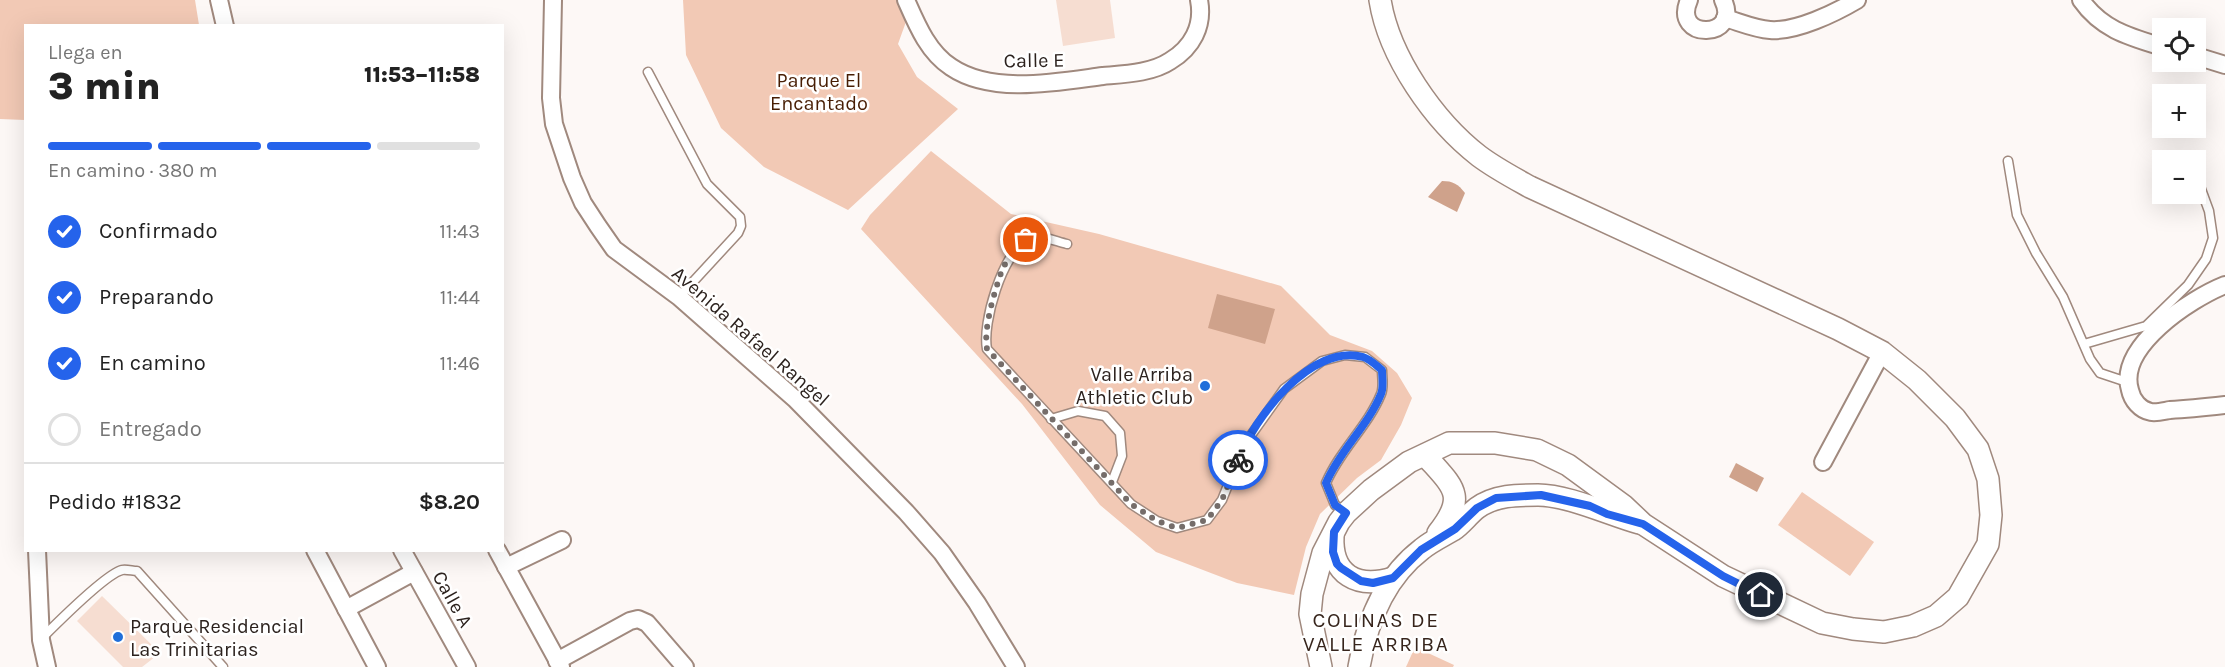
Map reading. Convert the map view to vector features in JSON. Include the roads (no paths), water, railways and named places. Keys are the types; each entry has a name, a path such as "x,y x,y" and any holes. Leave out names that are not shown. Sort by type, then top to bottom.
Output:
{"street":[{"path":"219,0 225,24"},
{"name":"Avenida Rafael Rangel","path":"553,0 551,98 554,124 572,178 584,203 614,249 679,297 795,399 906,512 942,553 977,603 1016,667"},
{"name":"Calle E","path":"906,0 918,26 937,56 952,68 969,77 1020,84 1046,84 1153,69 1168,63 1191,42 1199,27 1199,0"},
{"path":"1321,667 1310,614 1316,574 1323,553 1334,532 1346,513 1371,490 1408,462 1449,443 1495,443 1537,450 1568,465 1624,506 1643,524 1723,576 1822,623 1853,629 1884,632 1913,626 1936,616 1958,597 1988,544 1991,515 1988,479 1978,449 1955,418 1917,380 1882,352 1838,329 1530,187 1477,154 1425,100 1394,44 1383,18 1380,0"},
{"path":"1689,0 1686,15 1692,26 1710,31 1725,18 1723,0"},
{"path":"1725,18 1768,30 1785,30 1839,11 1857,0"},
{"path":"2082,0 2092,15 2117,32 2152,43"},
{"path":"2206,59 2225,65"},
{"path":"2225,285 2167,319 2140,348 2129,366 2127,382 2132,398 2140,407 2151,412 2225,405"},
{"path":"1823,462 1882,352"},
{"path":"1425,455 1449,484 1456,503 1446,523 1433,541"},
{"path":"1359,667 1378,600 1393,578 1406,563 1433,541 1455,529 1477,508 1496,498 1541,495 1590,506 1607,514 1643,524"},
{"path":"1334,532 1334,559 1350,576 1373,583 1393,578"},
{"path":"506,567 562,540"},
{"path":"37,552 40,640 47,667"},
{"path":"316,552 376,667"},
{"name":"Calle A","path":"403,552 467,667"},
{"path":"498,552 559,664 630,621 638,619 646,622 685,667"},
{"path":"346,609 414,572"}],"lane":[{"path":"648,72 707,184 740,217 741,226 738,233 679,297"},
{"path":"2008,161 2017,214 2036,253 2063,297 2090,359 2100,373 2127,382"},
{"path":"2084,344 2146,326 2188,285 2206,259 2212,238 2206,203"},
{"path":"1067,244 1038,236 1026,240 1014,252 1003,269 987,325 985,340 987,349 1131,504 1157,521 1177,528 1207,520 1222,500 1244,445 1284,389 1322,361 1345,355 1365,357 1382,370 1382,392 1358,432 1337,460 1326,483 1335,505 1346,513"},
{"path":"1051,419 1078,411 1106,416 1120,433 1122,456 1112,482"},
{"path":"40,640 109,577 122,570 137,571 223,667"}],"place":[{"name":"Valle Arriba Athletic Club","path":"1205,386"},
{"name":"Parque Residencial Las Trinitarias","path":"118,637"}],"district":[{"name":"COLINAS DE VALLE ARRIBA","path":"1376,632"}],"park label":[{"name":"Parque El Encantado","path":"819,92"}]}
